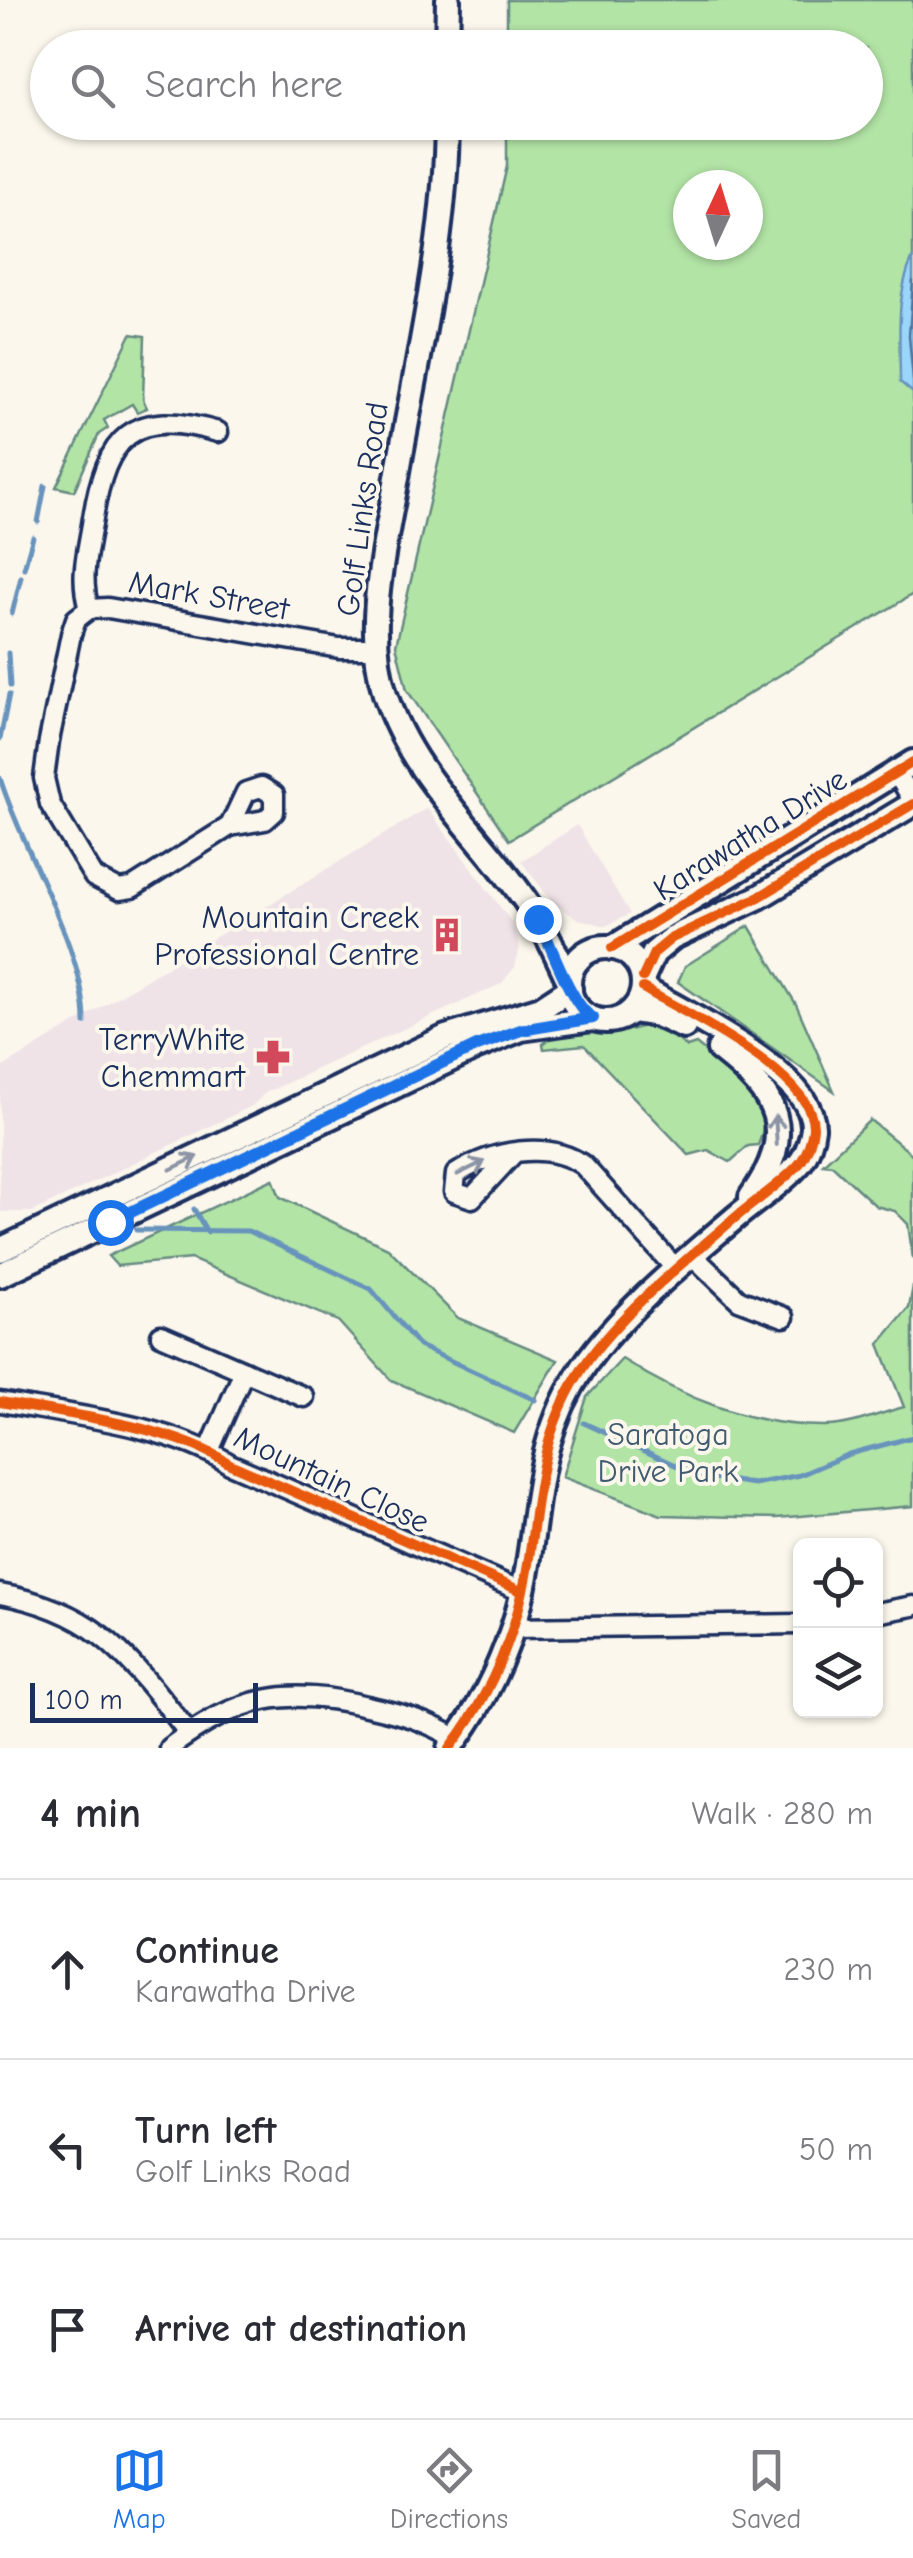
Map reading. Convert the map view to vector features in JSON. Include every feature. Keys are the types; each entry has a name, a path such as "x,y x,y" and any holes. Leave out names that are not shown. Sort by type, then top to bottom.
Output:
{"main road":[{"path":"448,0 448,30"},
{"name":"Golf Links Road","path":"446,140 443,210 386,539 376,612 377,648 384,692 409,746 538,919 569,985"},
{"name":"Karawatha Drive","path":"612,948 905,767"},
{"name":"Karawatha Drive","path":"643,983 654,953 672,938 759,897 913,802"},
{"name":"Golf Links Road","path":"538,919 588,952"},
{"path":"454,1744 490,1685 513,1628 539,1470 567,1392 594,1353 685,1263 802,1160 813,1127 810,1105 801,1091 771,1066 643,983 632,958 612,948 588,952 572,970 569,985 577,1007 593,1018"},
{"path":"632,1011 643,983"},
{"path":"4,1248 446,1037 541,1008 569,985"},
{"path":"0,1275 477,1046 521,1030 593,1018 613,1020 632,1011 656,1015 702,1036 751,1074 768,1096 779,1135 776,1154 737,1216"}],"street":[{"path":"218,432 186,424 155,425 130,433 111,451 98,480 83,570 89,609 76,619 70,634 44,778 50,804 94,877 119,890 132,888 230,826"},
{"name":"Mark Street","path":"89,609 108,608 339,648 377,648"},
{"path":"905,767 913,802"},
{"path":"513,1154 551,1150 584,1165 685,1263 740,1300 784,1317"},
{"path":"161,1334 304,1396"},
{"path":"209,1450 244,1371"},
{"name":"Mountain Close","path":"0,1402 134,1428 209,1450 230,1464 521,1591"},
{"path":"0,1594 45,1602 87,1622 127,1656 189,1733"},
{"path":"883,1612 913,1606"},
{"path":"513,1628 793,1624"},
{"path":"169,1748 243,1703 281,1694 322,1695 425,1720 454,1744"}],"shaded area":[{"path":"427,808 512,923 520,948 515,967 501,984 265,1093 252,1106 32,1212 0,1212 0,1069"},
{"path":"577,825 630,914 606,926 578,919 554,904 521,861"}],"green space":[{"path":"507,0 913,0 913,594 509,840 407,690 396,645 507,166 507,140 883,140 883,30 507,30"},
{"path":"131,334 145,336 143,399 147,408 137,412 132,404 104,420 108,428 99,434 74,491 56,487"},
{"path":"749,926 796,1004 834,1091 678,982 685,966"},
{"path":"647,1024 666,1030 687,1047 696,1044 748,1086 763,1111 758,1145 748,1146 730,1162 708,1150 689,1155 584,1045 544,1049 543,1044 565,1034 620,1031"},
{"path":"870,1120 913,1155 913,1259 908,1224 895,1211 876,1206 832,1165 823,1164"},
{"path":"273,1179 280,1197 388,1248 458,1318 558,1360 514,1433 391,1380 338,1321 191,1259 117,1266 108,1256"},
{"name":"Saratoga Drive Park","path":"913,1286 913,1506 777,1518 661,1515 562,1477 587,1397 622,1359 694,1398 773,1421 836,1425 904,1407 879,1344 909,1308"}],"water":[{"path":"913,257 913,393 900,382 899,334 903,287"}],"waterway":[{"path":"38,522 45,486"},
{"path":"24,568 33,537"},
{"path":"12,614 21,577"},
{"path":"8,653 10,686"},
{"path":"0,739 9,695"},
{"path":"0,778 64,932 82,994 85,1023"},
{"path":"194,1209 207,1232"},
{"path":"136,1230 248,1231 371,1289 419,1346 535,1400"},
{"path":"584,1423 699,1476 754,1484 800,1475 849,1454 913,1437"}],"cycle path":[{"path":"612,948 913,762"},
{"path":"643,977 654,953 672,938 759,897 913,804"},
{"path":"450,1748 479,1705 507,1643 529,1560 543,1463 565,1399 584,1366 655,1287 793,1171 812,1137 808,1108 771,1067 716,1029 643,988"},
{"path":"0,1402 119,1423 179,1440 521,1591"}],"place":[{"name":"Mountain Creek Professional Centre","path":"447,935"},
{"name":"TerryWhite Chemmart","path":"273,1057"}],"route":[{"path":"110,1222 477,1046 560,1020 593,1018 584,1014 572,999 569,981 538,919"}]}
